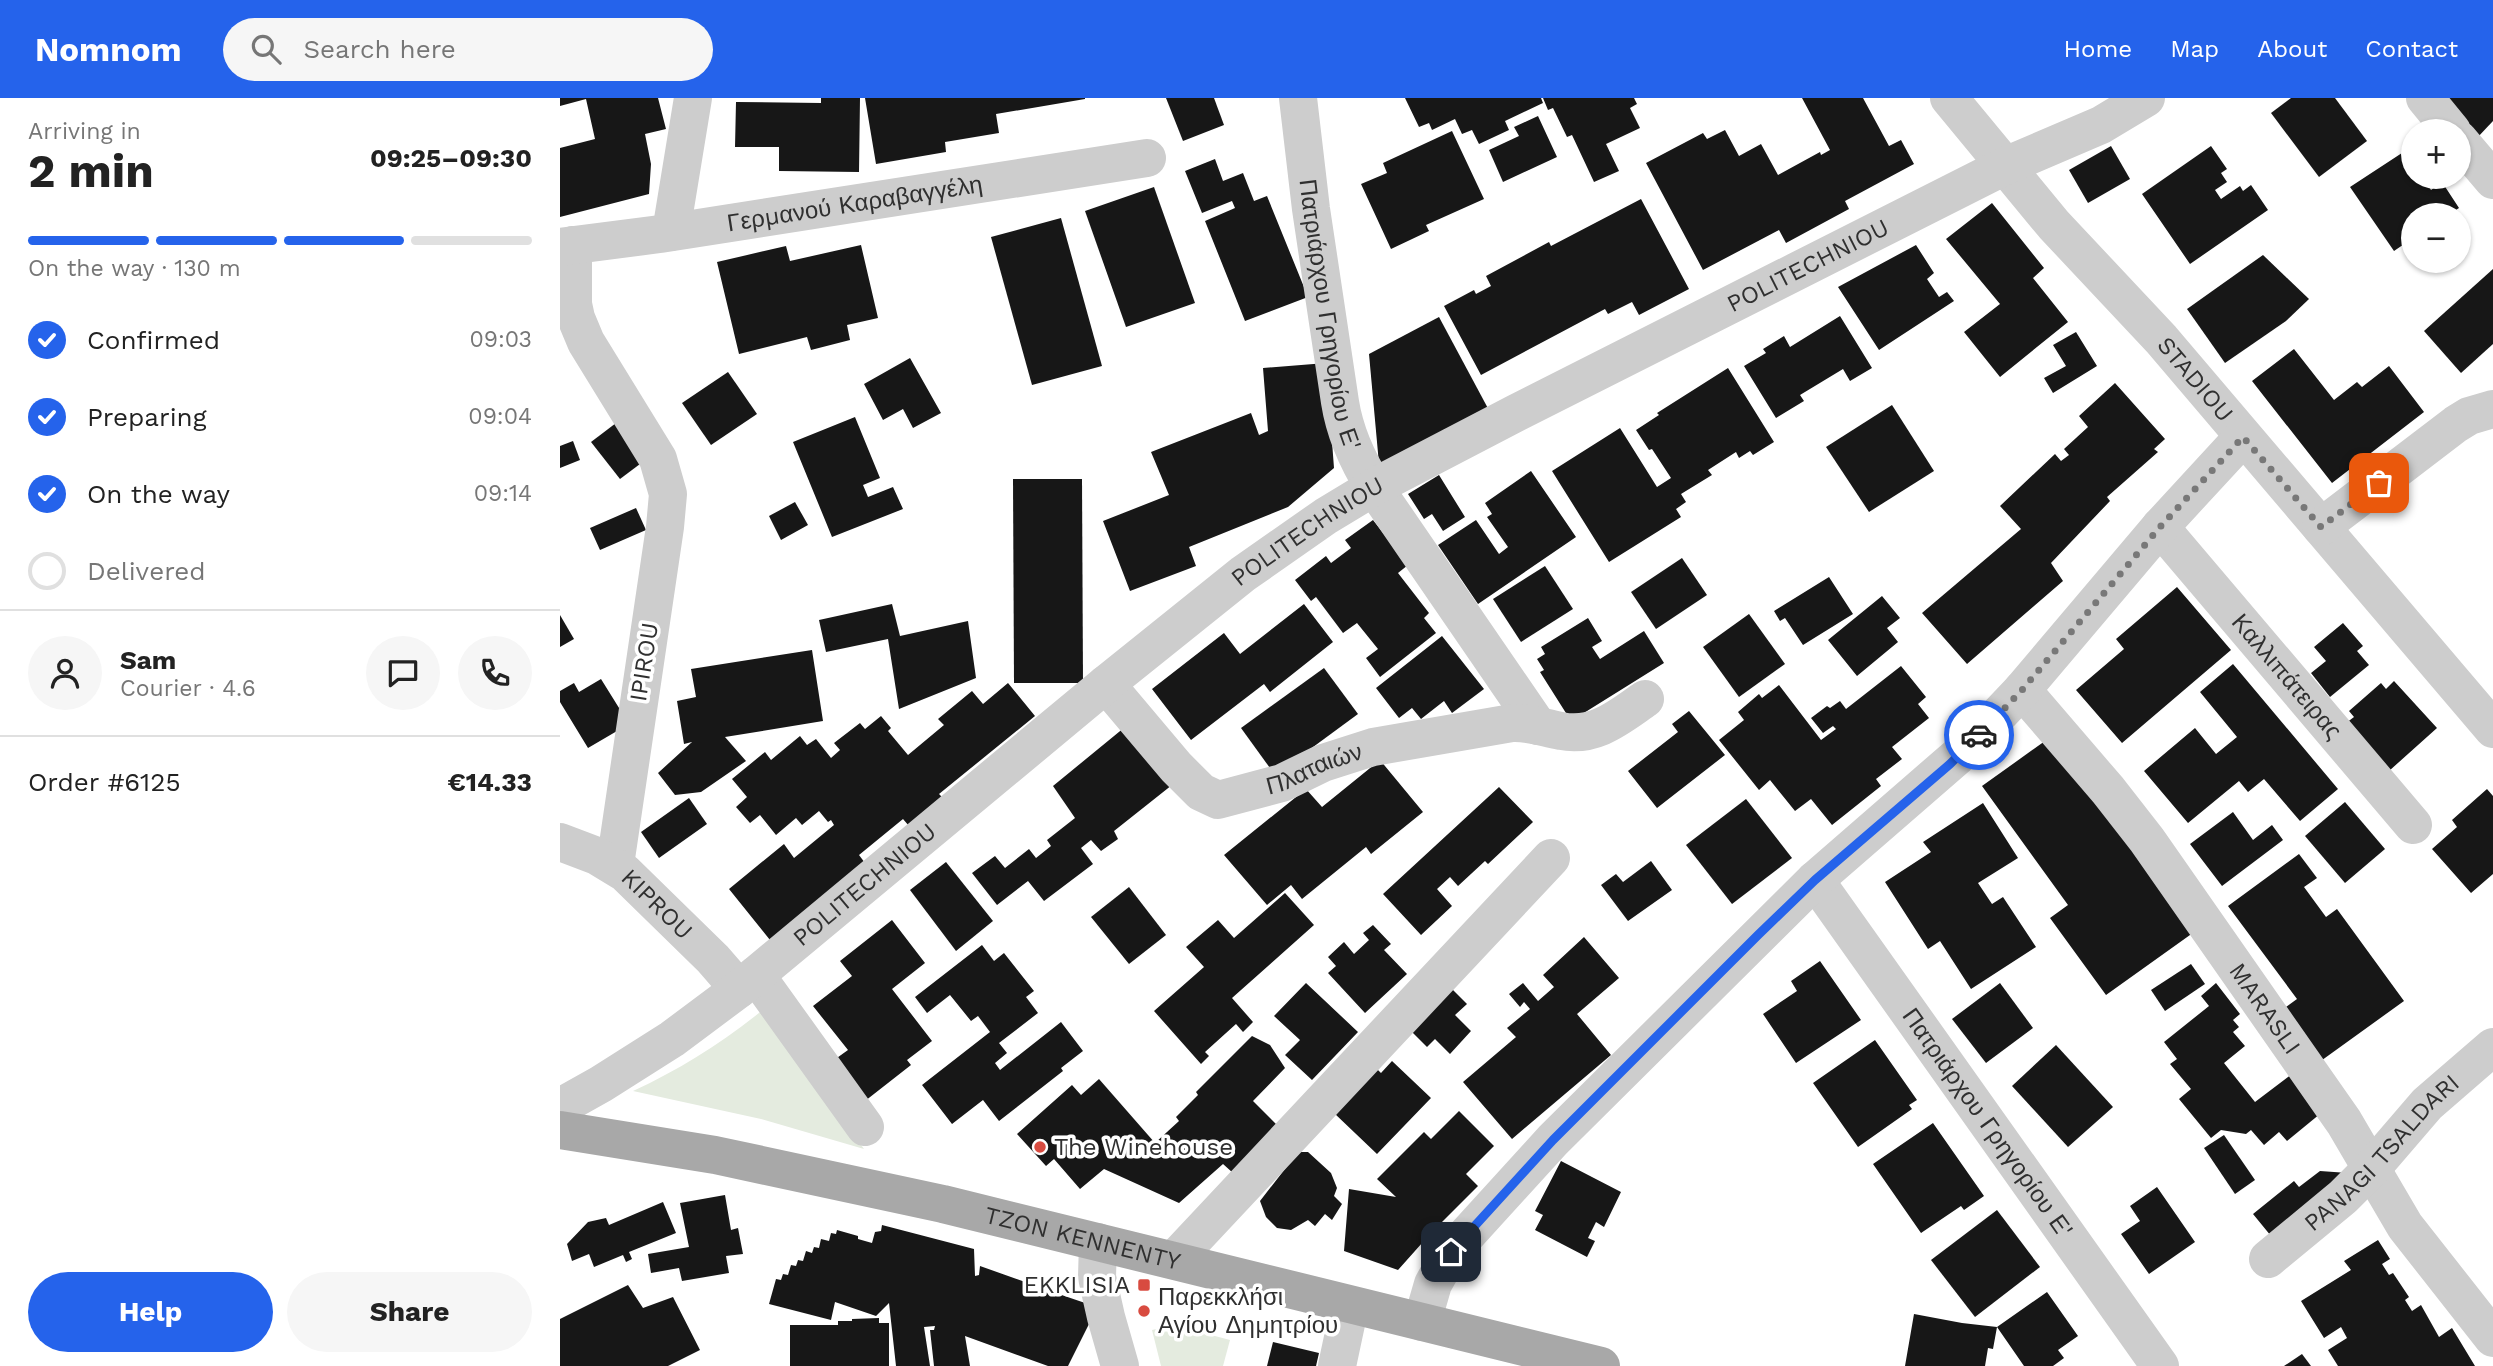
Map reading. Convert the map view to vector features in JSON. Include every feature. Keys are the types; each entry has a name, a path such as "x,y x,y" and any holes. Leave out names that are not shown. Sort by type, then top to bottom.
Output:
{"main road":[{"name":"TZON KENNENTY","path":"560,1130 637,1141 943,1204 1601,1366"}],"street":[{"path":"671,232 693,98"},
{"name":"Πατριάρχου Γρηγορίου Ε'","path":"1298,98 1311,209 1343,421 1352,447 1374,487 1554,729"},
{"name":"STADIOU","path":"1949,98 2054,225 2161,339 2493,729"},
{"name":"POLITECHNIOU","path":"560,1107 672,1038 748,982 1106,684 1287,541 1374,487 1528,406 2005,166 2101,125 2146,98"},
{"path":"2426,98 2443,119"},
{"path":"2471,154 2493,180"},
{"name":"Γερμανού Καραβαγγέλη","path":"566,246 1147,158"},
{"name":"IPIROU","path":"566,246 576,318 586,342 658,459 668,494 615,865"},
{"path":"2321,527 2456,424 2469,416 2493,409"},
{"path":"1422,1322 1428,1296 1437,1275 1451,1252 1471,1228 1553,1140 1815,880 1950,764 2022,690 2160,527 2243,437"},
{"name":"Καλλιπάτειρας","path":"2160,527 2413,825"},
{"name":"Πλαταιών","path":"1106,684 1175,767 1201,792 1217,800 1282,783 1323,763 1373,747 1495,725 1523,723 1554,729"},
{"name":"MARASLI","path":"2022,690 2147,840 2344,1122 2405,1226 2493,1338"},
{"path":"1554,729 1597,730 1645,699"},
{"name":"KIPROU","path":"560,842 615,865 748,982 865,1127"},
{"path":"1174,1260 1551,858"},
{"name":"Πατριάρχου Γρηγορίου Ε'","path":"1815,880 2160,1366"},
{"name":"PANAGI TSALDARI","path":"2268,1259 2343,1197 2419,1113 2493,1047"},
{"path":"1098,1242 1097,1277 1120,1366"},
{"path":"1337,1366 1350,1305"}],"shaded area":[{"path":"764,1009 864,1149 761,1119 633,1091 701,1054"},
{"path":"1174,1325 1230,1340 1223,1366 1161,1366 1152,1330"}],"building":[{"path":"560,98 658,98 666,129 645,134 651,164 649,194 560,217 560,148 595,139 586,99 560,106"},
{"path":"821,98 860,98 859,172 779,171 779,147 735,147 736,102 821,103"},
{"path":"865,98 1085,99 996,114 999,133 945,142 946,152 876,164"},
{"path":"1166,98 1214,98 1224,125 1183,141"},
{"path":"1405,98 1541,98 1543,103 1505,121 1509,130 1479,144 1472,130 1462,134 1455,119 1432,130 1429,123 1419,127"},
{"path":"1543,98 1634,98 1637,104 1630,108 1640,128 1606,144 1619,171 1594,182 1572,135 1567,137 1553,108 1548,110"},
{"path":"1802,98 1863,98 1889,146 1901,140 1914,164 1845,201 1849,209 1786,243 1779,230 1703,270 1646,163 1703,133 1707,139 1725,130 1739,156 1761,144 1778,175 1820,152 1821,155 1830,150"},
{"path":"2291,98 2335,98 2367,141 2319,177 2271,113"},
{"path":"2433,98 2493,98 2493,121 2476,139 2471,134 2471,119 2455,119"},
{"path":"1538,116 1557,157 1503,182 1489,150 1519,136 1514,127"},
{"path":"1452,131 1484,199 1426,225 1429,231 1391,249 1361,184 1387,173 1383,163"},
{"path":"2111,146 2130,179 2088,203 2069,170"},
{"path":"2211,146 2227,169 2221,173 2227,182 2215,190 2221,199 2240,186 2243,191 2251,185 2268,210 2190,264 2142,194"},
{"path":"2401,154 2401,189 2447,189 2456,203 2401,203 2401,246 2394,251 2350,187"},
{"path":"1215,159 1223,181 1243,173 1254,201 1267,196 1308,297 1245,321 1205,221 1235,208 1232,201 1202,213 1185,171"},
{"path":"1154,187 1195,303 1126,327 1085,211"},
{"path":"1641,199 1689,289 1639,315 1632,302 1608,314 1605,309 1481,375 1444,306 1474,290 1476,294 1491,286 1486,276 1549,242 1551,246"},
{"path":"1992,203 2044,268 2033,278 2068,322 2000,377 1964,332 2000,304 1946,239"},
{"path":"1061,218 1102,366 1032,385 991,237"},
{"path":"861,245 878,318 847,325 850,340 811,350 807,337 739,354 717,262 786,246 790,261"},
{"path":"1916,245 1934,273 1927,279 1939,297 1947,292 1954,301 1879,350 1838,287"},
{"path":"2263,255 2309,299 2286,321 2225,363 2187,309"},
{"path":"2493,269 2493,344 2461,373 2424,331"},
{"path":"1840,316 1872,368 1850,381 1843,369 1800,395 1804,401 1776,418 1744,366 1766,353 1763,349 1784,336 1790,347"},
{"path":"1439,317 1491,414 1379,464 1369,354"},
{"path":"2076,332 2097,366 2053,393 2044,378 2066,366 2053,345"},
{"path":"2294,349 2334,400 2357,382 2362,387 2389,366 2424,412 2332,483 2252,381"},
{"path":"910,358 941,413 913,428 903,409 883,420 864,384"},
{"path":"1326,363 1334,468 1288,507 1189,547 1196,566 1130,591 1103,521 1169,495 1151,452 1251,413 1259,435 1268,431 1263,368"},
{"path":"1728,368 1774,442 1753,455 1750,451 1739,458 1736,452 1708,470 1712,475 1681,494 1686,502 1676,509 1681,517 1609,562 1552,471 1620,428 1657,487 1671,478 1636,430 1659,415 1657,413"},
{"path":"728,372 757,414 711,445 682,403"},
{"path":"2115,383 2165,439 2154,449 2158,452 2107,497 2110,501 2051,563 2063,581 1967,664 1922,613 2021,529 2000,506 2055,454 2061,461 2069,455 2064,449 2088,427 2079,416"},
{"path":"1892,405 1934,471 1869,512 1826,447"},
{"path":"855,417 880,478 863,485 868,497 893,487 903,509 832,537 793,442"},
{"path":"620,420 648,458 620,479 591,442"},
{"path":"573,441 580,460 560,468 560,446"},
{"path":"1531,471 1576,537 1478,604 1438,545 1476,520 1499,554 1508,547 1487,517 1492,514 1485,503"},
{"path":"1439,475 1465,517 1443,531 1432,514 1424,519 1408,494"},
{"path":"1013,479 1082,479 1083,683 1014,683"},
{"path":"795,502 808,525 781,540 769,516"},
{"path":"636,508 646,530 600,550 590,528"},
{"path":"1373,520 1408,565 1398,573 1429,613 1424,618 1436,633 1380,677 1366,658 1378,649 1357,623 1343,633 1316,597 1311,601 1295,580 1326,556 1331,563 1351,548 1345,540"},
{"path":"1682,558 1707,595 1656,629 1631,592"},
{"path":"1545,566 1573,609 1521,642 1493,599"},
{"path":"1829,577 1853,614 1803,645 1785,618 1780,621 1774,611"},
{"path":"2177,587 2231,650 2122,743 2076,690 2124,649 2116,639"},
{"path":"1882,596 1900,618 1887,628 1898,642 1857,676 1828,640"},
{"path":"892,604 900,636 968,621 976,678 899,709 888,639 826,652 819,620"},
{"path":"1304,604 1333,642 1270,692 1264,684 1191,740 1152,689 1224,633 1240,654"},
{"path":"1749,614 1785,664 1739,697 1703,647"},
{"path":"560,615 574,639 560,647"},
{"path":"1588,618 1602,641 1592,647 1600,659 1644,631 1664,663 1571,721 1540,672 1544,670 1537,659 1545,654 1541,647"},
{"path":"2343,623 2363,646 2357,651 2369,665 2330,697 2311,673 2326,661 2314,647"},
{"path":"1442,636 1484,689 1452,713 1444,701 1421,719 1412,708 1399,718 1376,688"},
{"path":"812,650 823,721 725,737 746,761 701,792 675,795 658,773 692,742 684,744 677,701 696,697 691,669"},
{"path":"2233,664 2338,789 2300,821 2264,779 2248,792 2239,781 2188,823 2144,771 2195,728 2216,754 2237,737 2200,692"},
{"path":"1901,666 1926,697 1918,704 1929,718 1892,747 1902,759 1876,779 1881,786 1832,825 1811,799 1795,811 1770,780 1759,790 1719,740 1744,720 1738,712 1759,694 1762,698 1779,685 1821,740 1836,729 1833,726 1823,733 1811,718 1827,706 1830,708 1840,701 1846,709"},
{"path":"1324,668 1358,714 1275,775 1241,728"},
{"path":"601,679 629,724 588,748 560,702 560,691 574,683 579,692"},
{"path":"2394,681 2437,728 2389,771 2346,723 2354,717 2349,711 2381,683 2386,689"},
{"path":"1008,683 1035,716 939,794 944,799 909,826 903,819 859,855 865,863 770,940 729,889 784,844 794,858 834,825 819,811 802,825 796,818 776,835 760,815 750,823 736,807 747,797 732,779 765,752 771,760 800,736 807,745 816,739 831,758 840,750 834,743 860,723 865,729 881,716 891,728 888,731 908,755 944,725 938,719 972,691 983,704"},
{"path":"1689,711 1725,755 1657,808 1628,771 1678,732 1672,724"},
{"path":"1125,727 1172,785 1114,831 1118,839 1101,851 1091,840 1081,848 1093,864 1044,901 1028,881 997,905 972,873 995,856 1005,868 1029,849 1036,858 1051,846 1047,840 1075,818 1053,786"},
{"path":"2052,736 2197,930 2106,995 2050,918 2068,905 1982,786"},
{"path":"1380,760 1423,812 1371,854 1366,847 1302,899 1291,885 1267,905 1224,855 1306,789 1322,807"},
{"path":"1499,787 1533,822 1488,864 1485,861 1458,886 1450,877 1437,889 1452,906 1421,935 1383,894"},
{"path":"2487,789 2493,796 2493,874 2471,893 2432,849 2457,827 2452,820"},
{"path":"689,798 707,824 659,858 641,832"},
{"path":"1746,799 1792,858 1732,904 1686,845"},
{"path":"2345,802 2385,849 2345,883 2305,836"},
{"path":"1983,803 2018,858 1978,883 1992,904 2003,897 2036,947 1971,989 1940,941 1928,949 1885,882 1931,852 1923,842"},
{"path":"2233,812 2253,840 2272,825 2283,840 2222,886 2190,844"},
{"path":"2299,854 2317,878 2304,887 2326,917 2337,909 2404,1001 2318,1063 2286,1007 2297,999 2228,906"},
{"path":"1651,861 1672,890 1628,921 1601,885 1616,874 1623,882"},
{"path":"946,862 993,921 956,951 910,890"},
{"path":"1129,887 1166,935 1129,964 1091,917"},
{"path":"1285,893 1314,925 1232,998 1253,1022 1243,1032 1236,1024 1205,1052 1209,1056 1201,1064 1154,1011 1204,967 1186,947 1218,920 1234,938"},
{"path":"892,920 925,963 892,989 932,1041 907,1060 911,1065 865,1101 834,1060 848,1050 813,1006 852,976 840,961"},
{"path":"1373,925 1391,944 1384,950 1407,974 1365,1013 1328,973 1336,966 1328,957 1344,942 1354,954 1369,940 1363,933"},
{"path":"1584,937 1619,978 1577,1014 1611,1055 1512,1139 1463,1082 1516,1037 1507,1028 1530,1009 1524,1002 1520,1007 1509,994 1523,983 1538,1001 1554,987 1543,975"},
{"path":"982,945 994,961 1004,953 1034,991 1026,997 1038,1013 999,1043 1007,1053 995,1063 1000,1070 1061,1022 1083,1051 1061,1068 1063,1071 999,1121 983,1100 952,1124 922,1085 990,1032 978,1016 971,1021 950,995 927,1013 915,997"},
{"path":"1820,961 1861,1020 1796,1063 1763,1014 1797,991 1791,981"},
{"path":"2191,964 2205,984 2165,1011 2151,990"},
{"path":"1306,983 1358,1032 1312,1080 1285,1055 1300,1040 1274,1016"},
{"path":"2000,983 2033,1028 1986,1063 1952,1019"},
{"path":"2216,983 2240,1014 2233,1020 2239,1027 2233,1032 2245,1046 2224,1063 2255,1102 2296,1071 2326,1109 2287,1141 2279,1132 2264,1145 2251,1130 2246,1134 2221,1130 2211,1138 2179,1099 2191,1089 2170,1064 2177,1059 2164,1042 2209,1006 2201,996"},
{"path":"1449,986 1467,1004 1455,1015 1471,1031 1450,1054 1435,1039 1427,1047 1408,1028"},
{"path":"1252,1036 1270,1045 1285,1068 1253,1101 1279,1127 1233,1173 1223,1164 1179,1203 1104,1169 1080,1189 1054,1159 1046,1166 1017,1134 1072,1085 1081,1095 1099,1079 1155,1143 1179,1121 1176,1117 1198,1095 1196,1092"},
{"path":"1875,1040 1917,1100 1909,1105 1912,1109 1858,1147 1813,1083"},
{"path":"2056,1045 2113,1107 2068,1147 2012,1086"},
{"path":"1392,1061 1431,1098 1377,1154 1334,1113 1376,1068 1381,1073"},
{"path":"1459,1111 1494,1146 1466,1174 1478,1186 1398,1270 1344,1251 1349,1189 1396,1197 1377,1179 1424,1132 1431,1139"},
{"path":"1933,1123 1984,1196 1964,1210 1961,1206 1921,1233 1873,1164"},
{"path":"2224,1135 2255,1180 2235,1194 2204,1148"},
{"path":"1300,1152 1308,1152 1331,1173 1337,1188 1334,1196 1342,1204 1332,1220 1325,1214 1315,1226 1308,1220 1291,1230 1277,1228 1266,1217 1260,1201"},
{"path":"1561,1161 1621,1192 1604,1227 1596,1222 1588,1238 1595,1241 1587,1257 1535,1230 1543,1215 1535,1211"},
{"path":"2320,1171 2348,1173 2271,1236 2253,1214 2294,1181 2299,1187"},
{"path":"2157,1187 2195,1242 2149,1274 2121,1234 2140,1221 2130,1206"},
{"path":"725,1195 731,1230 738,1228 743,1254 726,1256 729,1273 682,1281 679,1268 651,1273 648,1254 689,1247 680,1203"},
{"path":"663,1202 676,1233 629,1252 632,1259 626,1262 623,1255 594,1267 589,1254 572,1261 567,1244 588,1222 606,1218 609,1225"},
{"path":"1997,1210 2040,1267 1975,1317 1931,1260"},
{"path":"882,1225 974,1249 975,1276 979,1275 980,1266 1028,1283 1026,1289 1041,1295 1044,1289 1091,1305 1092,1318 1068,1366 1048,1366 965,1336 970,1366 934,1366 930,1330 934,1330 935,1326 924,1327 930,1366 896,1366 889,1303 876,1316 835,1302 831,1320 769,1304 776,1279 781,1280 783,1274 788,1275 791,1265 796,1266 798,1260 803,1261 806,1251 812,1253 814,1247 819,1248 821,1239 829,1241 831,1233 836,1234 837,1230 872,1243 875,1232 881,1231"},
{"path":"2378,1240 2390,1259 2382,1264 2389,1275 2393,1273 2409,1297 2405,1300 2412,1311 2421,1305 2439,1337 2452,1328 2475,1366 2338,1366 2328,1350 2347,1338 2341,1327 2324,1338 2301,1301 2351,1270 2344,1261"},
{"path":"628,1285 643,1308 673,1297 700,1350 668,1366 560,1366 560,1319"},
{"path":"2047,1292 2078,1336 2058,1350 2064,1358 2053,1366 2024,1366 1997,1327"},
{"path":"1914,1314 1997,1327 1993,1349 1988,1348 1985,1366 1905,1366"},
{"path":"879,1318 879,1323 889,1323 889,1366 790,1366 790,1325 838,1325 838,1321"},
{"path":"1273,1342 1319,1353 1316,1366 1267,1366"},
{"path":"2302,1354 2311,1366 2284,1366"}],"way so far":[{"path":"1979,735 2022,690 2160,527 2243,437 2321,527 2379,483"}],"place":[{"name":"The Winehouse","path":"1040,1147"},
{"name":"EKKLISIA","path":"1144,1285"},
{"name":"Παρεκκλήσι Αγίου Δημητρίου","path":"1144,1311"}],"route":[{"path":"1451,1252 1553,1140 1758,935 1851,847 1950,764 1979,735"}]}
